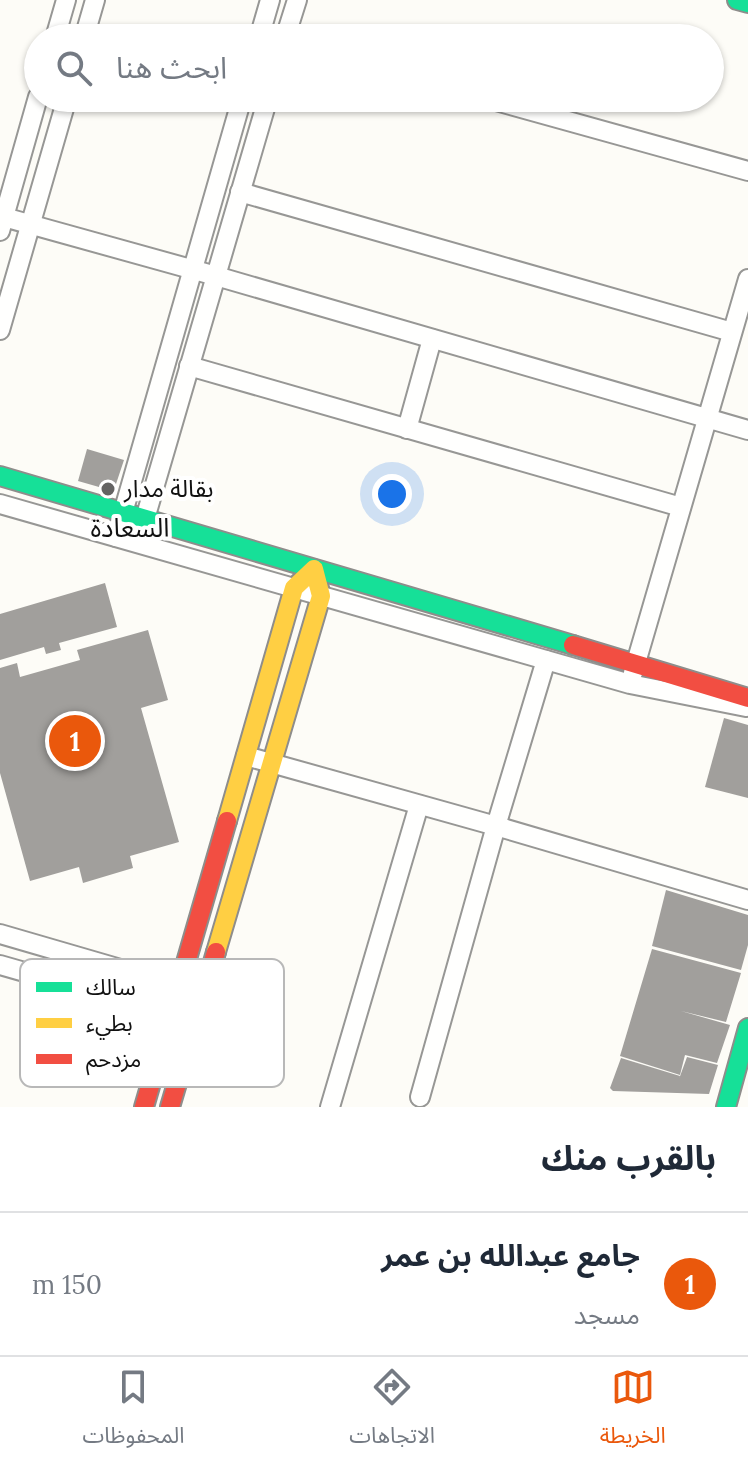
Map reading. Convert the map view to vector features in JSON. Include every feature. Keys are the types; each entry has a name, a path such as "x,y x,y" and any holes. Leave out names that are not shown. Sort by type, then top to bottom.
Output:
{"main road":[{"path":"737,0 748,3"},
{"path":"0,476 748,698"},
{"path":"187,959 294,588 314,569"},
{"path":"213,959 321,596 314,569"},
{"path":"726,1107 748,1028"},
{"path":"144,1107 150,1087"},
{"path":"170,1107 176,1087"}],"street":[{"path":"59,24 66,0"},
{"path":"88,24 95,0"},
{"path":"263,24 270,0"},
{"path":"289,24 297,0"},
{"path":"34,112 1,221 31,224 748,430"},
{"path":"0,330 63,112"},
{"path":"116,537 238,112"},
{"path":"138,544 264,112"},
{"path":"535,112 748,171"},
{"path":"240,192 732,332"},
{"path":"630,684 748,279"},
{"path":"407,429 432,339"},
{"path":"189,366 681,507"},
{"path":"0,504 630,684 748,708"},
{"path":"420,1097 546,660"},
{"path":"246,756 748,900"},
{"path":"330,1107 419,805"},
{"path":"0,934 86,959"},
{"path":"0,965 20,971"}],"building":[{"path":"87,449 124,460 116,484 106,489 78,481"},
{"path":"105,583 117,627 59,643 61,650 46,654 44,647 0,660 0,614"},
{"path":"148,630 168,700 141,708 179,842 130,856 133,868 83,883 79,867 30,881 0,773 0,668 17,663 20,677 80,660 77,650"},
{"path":"724,718 748,725 748,798 705,787"},
{"path":"666,890 748,915 748,945 741,970 652,946"},
{"path":"652,949 741,973 726,1022 681,1011 730,1025 717,1063 685,1055 680,1075 620,1056"},
{"path":"687,1057 718,1065 709,1094 613,1091 610,1088 621,1058 680,1076 679,1079"}],"traffic: fast":[{"path":"737,0 748,3"},
{"path":"0,476 573,645"},
{"path":"726,1107 748,1028"}],"traffic: slow":[{"path":"216,952 321,596 314,569 294,588 227,821"}],"traffic: jam":[{"path":"573,645 748,698"},
{"path":"187,959 227,821"},
{"path":"214,959 216,952"},
{"path":"144,1107 150,1087"},
{"path":"170,1107 176,1087"}],"place":[{"name":"بقالة مدار","path":"108,489"},
{"name":"جامع عبدالله بن عمر","path":"75,741"}],"district":[{"name":"السعادة","path":"130,528"}]}
